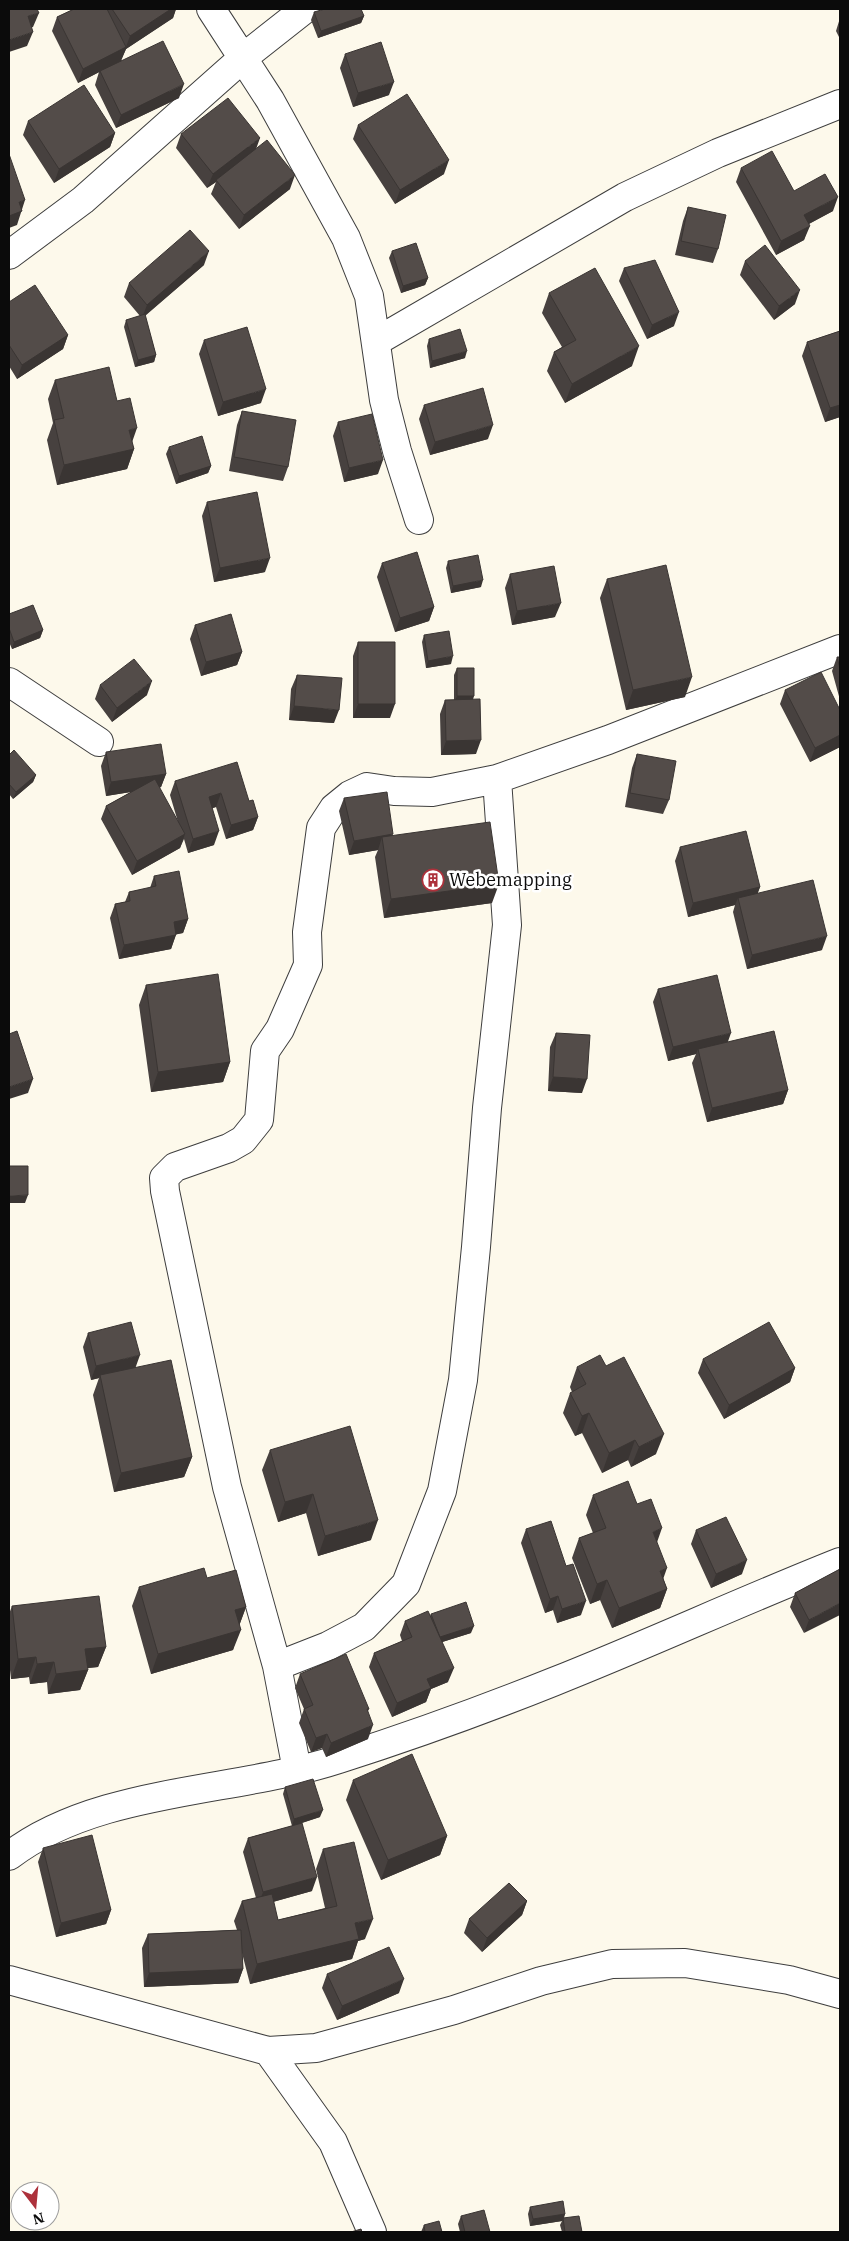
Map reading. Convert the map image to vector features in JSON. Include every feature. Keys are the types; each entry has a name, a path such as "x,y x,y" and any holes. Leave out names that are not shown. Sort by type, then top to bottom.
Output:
{"street":[{"path":"211,9 244,57 270,100 346,238 369,296 384,400 397,451 419,520"},
{"path":"9,255 83,200 244,57 305,9"},
{"path":"377,341 625,197 718,153 840,104"},
{"path":"297,1770 277,1666 227,1487 165,1191 164,1178 175,1167 229,1148 243,1140 259,1120 266,1051 280,1029 308,964 308,932 321,828 334,808 350,794 367,787 394,791 432,792 497,779 608,740 840,649"},
{"path":"9,682 99,742"},
{"path":"277,1666 328,1646 364,1627 406,1584 442,1491 463,1380 487,1108 507,925 497,779"},
{"path":"9,1856 44,1833 86,1815 158,1797 297,1770 338,1760 485,1708 840,1562"},
{"path":"9,1980 268,2051 316,2048 454,2010 540,1980 612,1964 686,1963 789,1980 840,1994"},
{"path":"268,2051 333,2142 370,2228"}],"building":[{"path":"9,9 37,9 39,13 28,16 33,32 9,40"},
{"path":"74,9 107,9 126,47 83,69 57,17"},
{"path":"112,9 171,9 130,36"},
{"path":"325,9 361,9 364,16 321,31 314,12"},
{"path":"163,41 184,84 121,115 100,71"},
{"path":"381,42 394,82 358,93 345,54"},
{"path":"84,85 115,133 59,169 28,121"},
{"path":"407,94 449,160 400,190 358,125"},
{"path":"228,98 260,138 213,174 181,134"},
{"path":"267,140 295,175 244,215 216,180"},
{"path":"772,151 794,191 825,174 838,197 804,215 810,226 781,241 741,168"},
{"path":"9,154 25,200 19,202 22,211 9,216"},
{"path":"688,207 726,215 718,249 681,241"},
{"path":"190,230 209,251 147,305 129,283"},
{"path":"416,243 428,278 403,286 392,251"},
{"path":"765,245 800,290 779,306 745,261"},
{"path":"655,260 679,312 652,325 624,268"},
{"path":"595,268 639,346 572,384 554,352 576,340 549,293"},
{"path":"35,285 68,335 22,365 9,345 9,302"},
{"path":"145,314 156,355 138,360 126,320"},
{"path":"247,327 266,389 223,402 204,340"},
{"path":"460,329 467,351 432,361 429,339"},
{"path":"840,331 840,405 830,408 807,342"},
{"path":"109,367 117,401 130,398 137,428 129,430 134,449 64,465 54,420 64,418 55,380"},
{"path":"483,388 493,425 435,442 424,405"},
{"path":"242,411 296,420 288,467 234,457"},
{"path":"372,414 383,460 349,468 338,422"},
{"path":"202,436 211,466 179,476 169,447"},
{"path":"257,492 270,558 220,568 207,502"},
{"path":"417,552 434,607 400,618 382,563"},
{"path":"478,555 483,580 453,586 448,561"},
{"path":"666,565 692,677 633,690 607,579"},
{"path":"554,566 561,603 517,611 510,574"},
{"path":"33,605 43,630 14,642 9,628 9,614"},
{"path":"231,614 242,652 206,662 195,625"},
{"path":"449,631 453,656 428,661 424,635"},
{"path":"358,642 395,642 395,704 358,704"},
{"path":"837,657 840,657 840,669"},
{"path":"134,659 152,681 117,708 100,685"},
{"path":"457,668 474,668 474,696 457,696"},
{"path":"821,672 840,710 840,735 815,748 785,690"},
{"path":"297,675 342,678 339,710 294,706"},
{"path":"480,699 481,740 446,741 445,700"},
{"path":"161,744 166,774 111,782 106,752"},
{"path":"14,750 36,775 16,792 9,784 9,755"},
{"path":"637,754 676,761 669,800 630,793"},
{"path":"237,762 249,801 253,800 258,817 231,825 221,793 209,797 219,831 193,839 175,781"},
{"path":"155,779 185,834 137,861 106,806"},
{"path":"387,792 393,834 354,841 344,798"},
{"name":"Webemapping","path":"490,822 499,884 391,899 382,837"},
{"path":"746,831 760,887 693,903 680,847"},
{"path":"179,871 188,919 174,922 176,935 124,945 115,904 130,901 129,892 156,886 154,876"},
{"path":"813,880 827,936 752,955 738,898"},
{"path":"218,974 230,1062 158,1072 146,985"},
{"path":"717,975 731,1033 673,1047 658,989"},
{"path":"17,1031 33,1079 9,1087 9,1034"},
{"path":"774,1031 788,1090 712,1108 698,1049"},
{"path":"556,1033 590,1035 587,1079 553,1077"},
{"path":"9,1166 28,1166 28,1195 9,1196"},
{"path":"131,1322 140,1355 96,1366 88,1333"},
{"path":"769,1322 795,1368 729,1405 703,1359"},
{"path":"600,1355 606,1366 624,1357 664,1434 639,1447 635,1440 609,1453 589,1413 582,1416 570,1393 586,1384 577,1367"},
{"path":"171,1360 192,1457 121,1473 100,1375"},
{"path":"350,1426 378,1520 325,1536 313,1494 285,1502 270,1450"},
{"path":"628,1481 637,1504 651,1499 662,1528 653,1532 667,1568 660,1571 667,1589 619,1608 607,1580 597,1584 579,1538 606,1528 593,1495"},
{"path":"726,1517 747,1560 716,1574 696,1530"},
{"path":"551,1521 566,1566 573,1564 586,1601 562,1609 558,1596 550,1599 526,1529"},
{"path":"204,1568 207,1578 236,1570 246,1607 235,1610 241,1630 158,1654 139,1587"},
{"path":"840,1569 840,1603 809,1620 795,1593"},
{"path":"99,1596 106,1647 85,1649 88,1670 56,1674 54,1662 37,1664 36,1657 18,1659 12,1606"},
{"path":"466,1602 474,1626 440,1637 431,1614"},
{"path":"428,1611 454,1668 427,1679 431,1688 397,1703 374,1653 412,1637 405,1621"},
{"path":"346,1654 369,1709 367,1709 373,1725 331,1743 327,1734 316,1738 304,1709 313,1705 300,1674"},
{"path":"412,1754 447,1836 388,1860 353,1780"},
{"path":"313,1779 323,1810 294,1819 285,1787"},
{"path":"302,1823 317,1877 263,1892 248,1838"},
{"path":"92,1835 111,1910 61,1923 43,1848"},
{"path":"354,1842 373,1919 355,1923 359,1939 257,1964 242,1901 272,1894 278,1920 337,1906 323,1849"},
{"path":"509,1883 527,1901 487,1938 469,1919"},
{"path":"241,1930 243,1969 149,1973 148,1934"},
{"path":"389,1947 404,1979 342,2006 327,1974"},
{"path":"563,2201 565,2214 533,2219 530,2207"},
{"path":"484,2210 490,2232 465,2232 461,2216"},
{"path":"579,2216 582,2232 565,2232 563,2218"},
{"path":"439,2221 442,2232 425,2232 424,2225"},
{"path":"361,2229 362,2232 351,2232"}],"place":[{"name":"Webemapping","path":"433,880"}]}
